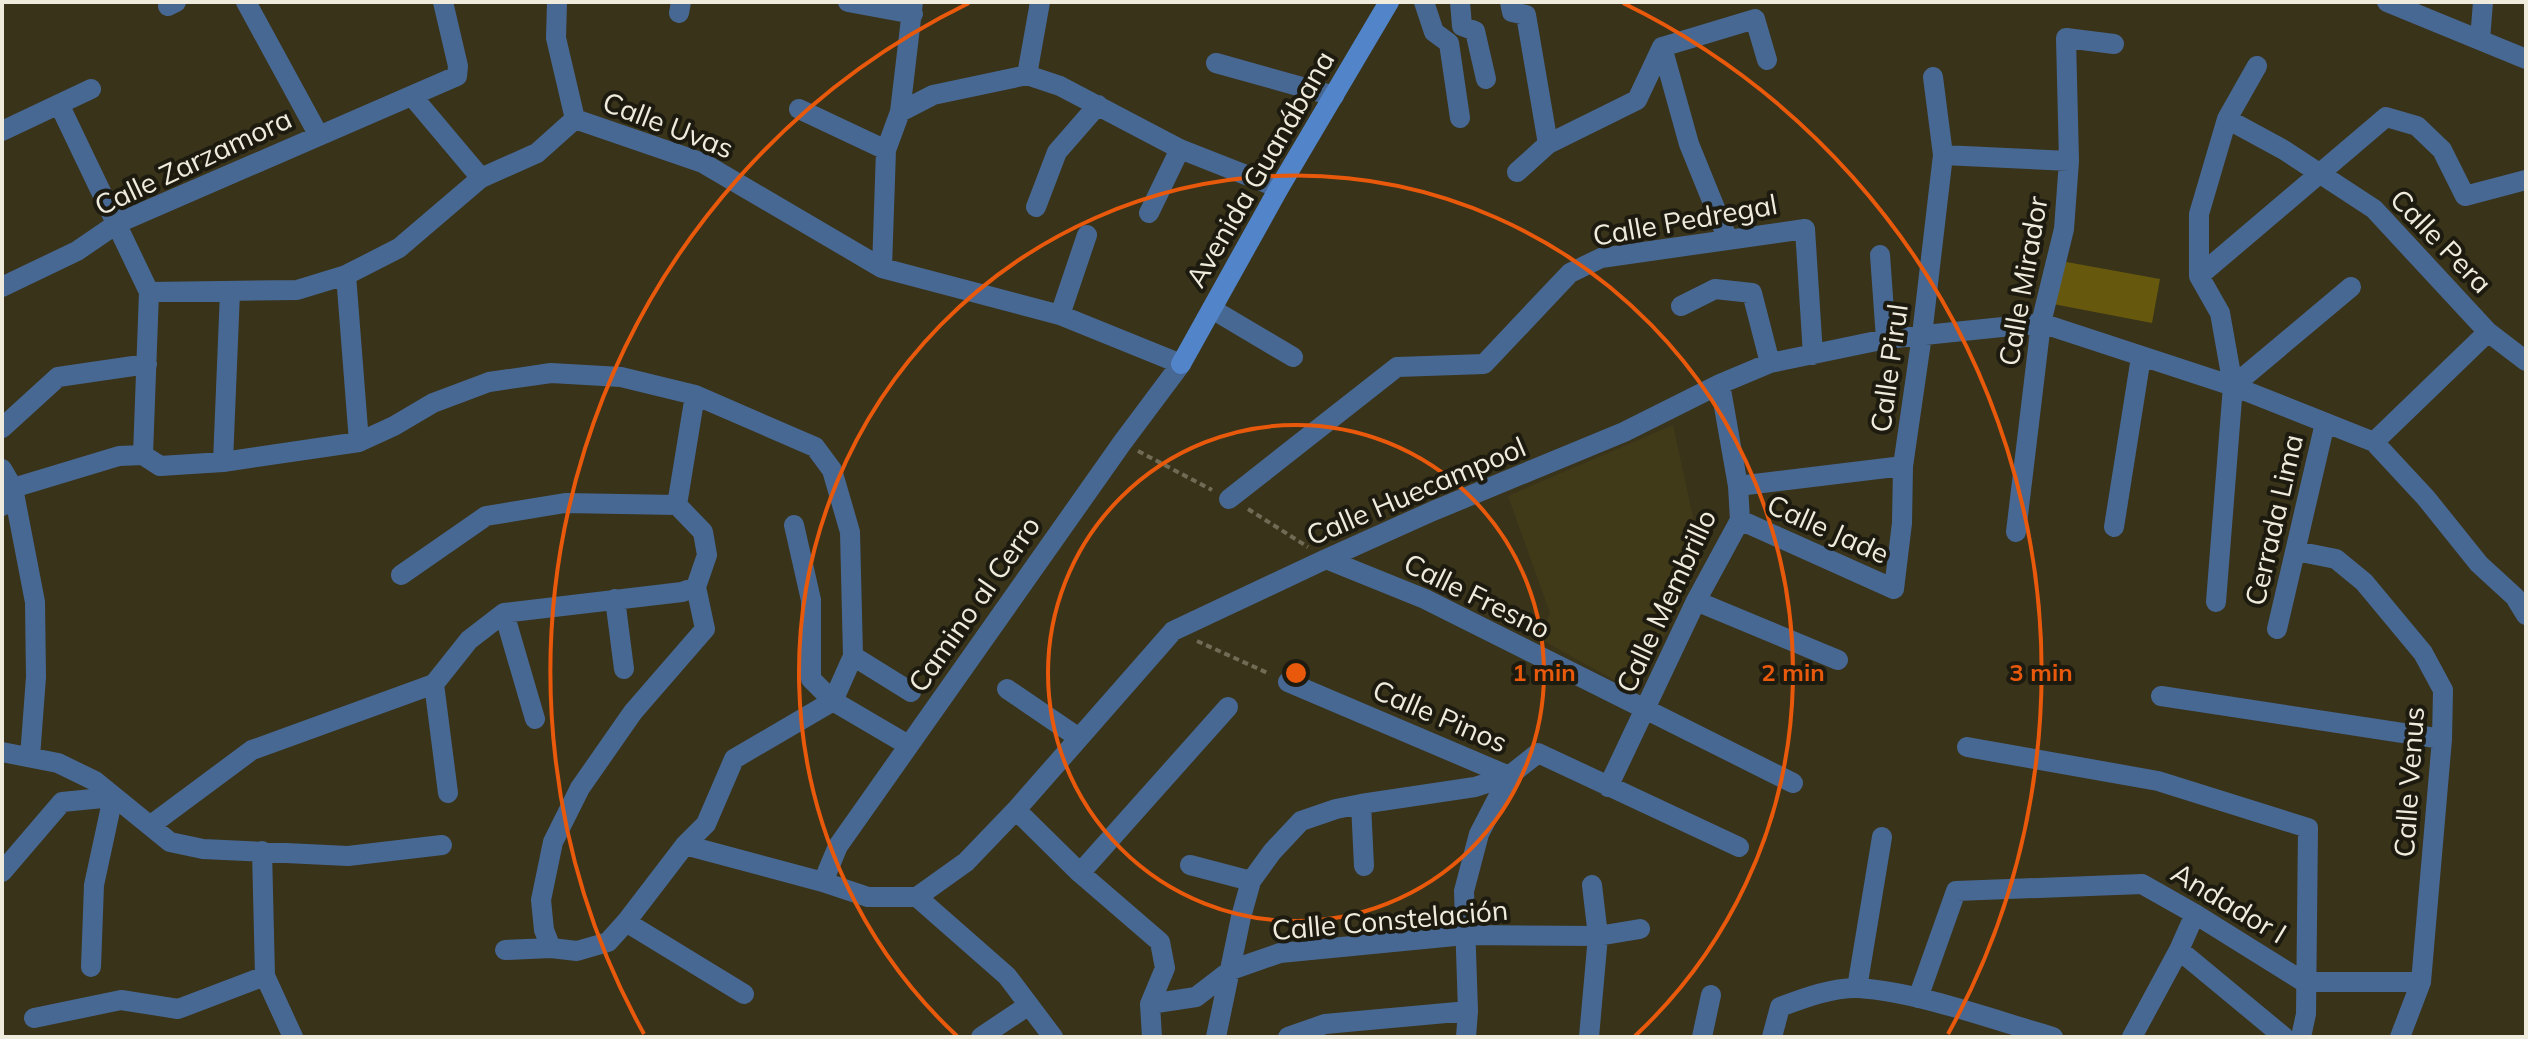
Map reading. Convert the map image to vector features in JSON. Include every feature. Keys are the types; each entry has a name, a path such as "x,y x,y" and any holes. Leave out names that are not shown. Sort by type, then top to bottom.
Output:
{"street":[{"path":"246,2 318,134"},
{"name":"Calle Zarzamora","path":"2,287 77,251 118,223 457,76 458,66 443,2"},
{"path":"557,2 556,38 575,119"},
{"path":"848,2 913,8 900,112 886,150 882,268"},
{"path":"1027,75 1040,2"},
{"name":"Avenida Guanábana","path":"1181,364 1279,188 1389,2"},
{"path":"1424,2 1434,32 1449,43 1460,118"},
{"path":"1460,2 1462,26 1475,31 1486,79"},
{"path":"1510,2 1512,12 1526,15 1548,144"},
{"path":"2387,2 2526,59"},
{"path":"2480,40 2483,2"},
{"path":"1517,172 1548,144 1637,100 1662,47 1755,19 1767,60"},
{"name":"Calle Mirador","path":"2016,532 2041,323 2064,229 2069,161 2066,38 2114,44"},
{"path":"1662,47 1689,144 1728,240"},
{"path":"1216,63 1334,96"},
{"path":"2216,602 2233,386 2220,313 2199,276 2199,214 2227,119 2257,66"},
{"path":"900,112 933,95 1027,75 1060,86 1180,149 1279,188"},
{"name":"Calle Pirul","path":"1894,589 1902,523 1903,466 1943,155 1933,77"},
{"path":"2,131 91,89"},
{"path":"412,96 481,178"},
{"path":"59,104 149,292 143,455"},
{"path":"1036,207 1057,152 1098,105"},
{"path":"799,109 886,150"},
{"path":"2199,276 2386,117 2417,126 2442,150 2465,196 2526,180"},
{"name":"Calle Uvas","path":"149,292 297,290 346,275 399,248 481,178 537,153 575,119 703,163 882,268 1060,315 1181,364"},
{"name":"Calle Pera","path":"2227,119 2284,150 2374,209 2488,332 2526,361"},
{"path":"1149,213 1180,149"},
{"path":"1943,155 2069,161"},
{"name":"Calle Pedregal","path":"1229,499 1397,367 1484,364 1570,273 1601,258 1805,229 1813,355"},
{"path":"1060,315 1087,235"},
{"path":"1880,255 1886,339"},
{"path":"346,275 359,442"},
{"path":"2233,386 2351,287"},
{"path":"1681,306 1715,289 1752,293 1770,363"},
{"path":"223,462 230,292"},
{"path":"1212,309 1293,357"},
{"path":"2041,323 2233,386 2374,442 2426,498 2479,564 2515,597 2526,615"},
{"name":"Calle Huecampool","path":"917,897 966,862 1016,810 1173,631 1433,511 1624,432 1770,363 1886,339 2041,323"},
{"path":"2374,442 2488,332"},
{"path":"2114,527 2141,357"},
{"path":"2,428 58,377 147,364"},
{"name":"Camino al Cerro","path":"823,882 838,846 1113,455 1181,364"},
{"path":"2,506 13,488 119,456 143,455 160,466 223,462 359,442 433,403 489,382 551,373 621,377 695,395 815,447 832,470 850,532 853,656 833,701 734,759 706,824 685,845 608,942 577,951 551,948 505,950"},
{"name":"Calle Membrillo","path":"1608,787 1696,601 1740,520 1738,486 1720,384"},
{"path":"677,505 695,395"},
{"name":"Cerrada Lima","path":"2277,629 2325,423"},
{"path":"1738,486 1903,466"},
{"path":"2,469 13,488 35,602 36,677 30,757"},
{"path":"401,575 486,516 565,503 677,505 703,532 707,555 696,587 705,629 633,712 580,788 553,842 541,900 544,930 551,948"},
{"name":"Calle Jade","path":"1740,520 1894,589"},
{"path":"794,525 811,600 811,679 833,701 908,745"},
{"name":"Calle Venus","path":"2296,551 2336,559 2364,582 2423,653 2443,690 2442,739 2421,982 2400,1037"},
{"name":"Calle Fresno","path":"1326,559 1425,599 1793,783"},
{"path":"151,825 252,750 434,684 469,640 504,613 682,592 696,587"},
{"path":"615,599 624,669"},
{"path":"1696,601 1838,660"},
{"path":"504,613 535,719"},
{"path":"853,656 911,692"},
{"name":"Calle Pinos","path":"1288,682 1509,776 1538,753 1739,847"},
{"path":"434,684 448,793"},
{"path":"1007,689 1079,738"},
{"path":"2161,696 2442,739"},
{"path":"1080,873 1228,707"},
{"path":"1967,747 2158,781 2308,828 2306,1014 2301,1037"},
{"path":"3,754 58,763 95,781 170,842 203,849 348,856 442,845"},
{"path":"1216,1037 1251,881 1272,852 1301,821 1336,809 1475,787 1509,776"},
{"path":"1466,1037 1464,891 1479,834 1509,776"},
{"path":"2,872 62,802 113,797"},
{"path":"91,967 94,885 113,797"},
{"path":"1361,804 1364,866"},
{"path":"1016,810 1080,873 1160,942 1165,968 1150,1004 1152,1037"},
{"path":"1857,988 1882,837"},
{"path":"685,845 868,897 917,897 1007,976 1053,1037"},
{"path":"262,851 265,976 293,1037"},
{"path":"1190,865 1251,881"},
{"name":"Andador I","path":"1918,998 1956,891 2142,884 2304,982"},
{"path":"1589,1037 1598,936 1592,885"},
{"path":"2132,1037 2195,914"},
{"path":"626,922 744,994"},
{"name":"Calle Constelación","path":"1150,1004 1196,997 1231,970 1280,953 1465,935 1598,936 1640,929"},
{"path":"2179,950 2284,1037"},
{"path":"34,1018 121,1000 178,1009 265,976"},
{"path":"2304,982 2421,982"},
{"path":"1772,1037 1780,1007 1812,995 1857,988 1918,998 2053,1037"},
{"path":"1702,1037 1711,995"},
{"path":"981,1037 1029,1005"},
{"path":"1288,1037 1325,1024 1468,1011"}],"path":[{"path":"1173,631 1288,682"}],"shaded area":[{"path":"2061,261 2160,279 2152,323 2053,304"},
{"path":"1673,425 1702,559 1636,692 1540,639 1550,613 1508,496"}]}
